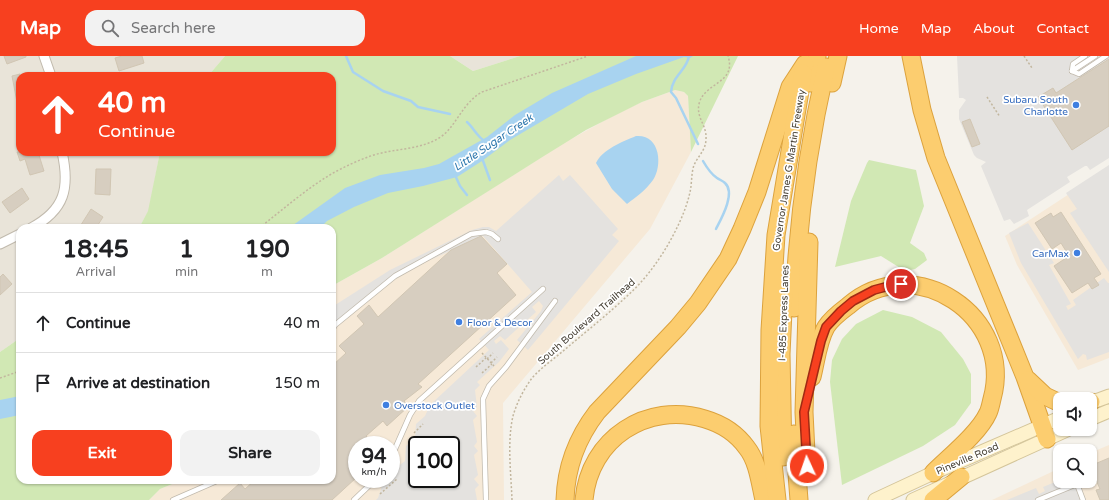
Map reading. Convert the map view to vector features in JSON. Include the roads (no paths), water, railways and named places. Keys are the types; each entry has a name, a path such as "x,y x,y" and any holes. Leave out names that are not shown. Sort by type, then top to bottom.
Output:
{"highway":[{"name":"I-485 Express Lanes","path":"799,500 794,441 792,388 794,294 801,217 810,152 828,56"},
{"path":"810,500 804,412 809,242 819,153 838,56"},
{"path":"911,56 922,110 936,158 1025,377 1045,432"},
{"name":"I-485 Express Lanes","path":"786,500 782,431 781,354 785,268 788,232 807,99 809,59"},
{"path":"565,500 569,467 578,443 589,421 678,327 698,303 728,259 757,192 790,87 809,59"},
{"name":"Governor James G Martin Freeway","path":"777,500 769,426 770,330 776,235 809,59"},
{"path":"804,412 821,341 826,327 853,301 874,290 901,284 920,286 946,295 965,309 981,326 993,352 996,366 996,385 988,414 976,431 932,473"},
{"path":"1025,377 1045,396 1053,400"},
{"path":"584,500 586,487 593,466 601,452 614,438 625,429 648,419 661,415 676,414 714,422 733,433 753,456 764,500"},
{"path":"933,500 961,477"}],"main road":[{"path":"1097,403 1109,396"},
{"path":"1097,408 1109,411"},
{"name":"Pineville Road","path":"913,500 961,477 1045,432 1053,425"},
{"name":"Pineville Road","path":"875,500 932,473 1045,432 1053,431"}],"street":[{"path":"44,56 50,72"},
{"path":"38,224 52,213 60,201 64,191 66,169 63,156"},
{"path":"0,244 16,236"}],"lane":[{"path":"1072,71 1073,64 1085,56"},
{"path":"1072,71 1095,56"},
{"path":"1072,71 1079,74 1106,56"},
{"path":"336,323 395,276 471,234 486,232 492,234 498,239"},
{"path":"400,438 419,401 543,289"},
{"path":"486,500 483,399 489,386 506,367 556,301"},
{"path":"173,500 210,484"},
{"path":"1038,500 1076,484 1083,500"},
{"path":"354,500 367,488"}],"water":[{"name":"Little Sugar Creek","path":"636,56 693,56 690,58 684,57 636,74 588,94 510,140 457,177 388,193 354,207 324,224 295,224 345,188 380,175 439,164 487,137 515,115 552,93"},
{"path":"636,136 644,137 655,145 658,167 650,184 627,204 612,189 596,163 608,150 619,143"},
{"path":"16,397 16,416 0,419 0,400"}],"waterway":[{"path":"346,56 353,72 383,91 411,101 418,107 450,114"},
{"path":"689,56 688,61 674,82 671,92 676,98 698,144"},
{"name":"Little Sugar Creek","path":"467,122 485,141"},
{"name":"Little Sugar Creek","path":"482,158 490,180"},
{"path":"703,161 711,173 724,182 728,187 728,199 724,213 716,229"},
{"name":"Little Sugar Creek","path":"455,175 460,186 467,195"}],"place":[{"name":"Subaru South Charlotte","path":"1076,105"},
{"name":"CarMax","path":"1077,253"},
{"name":"Floor & Decor","path":"459,322"},
{"name":"Overstock Outlet","path":"386,405"}]}
